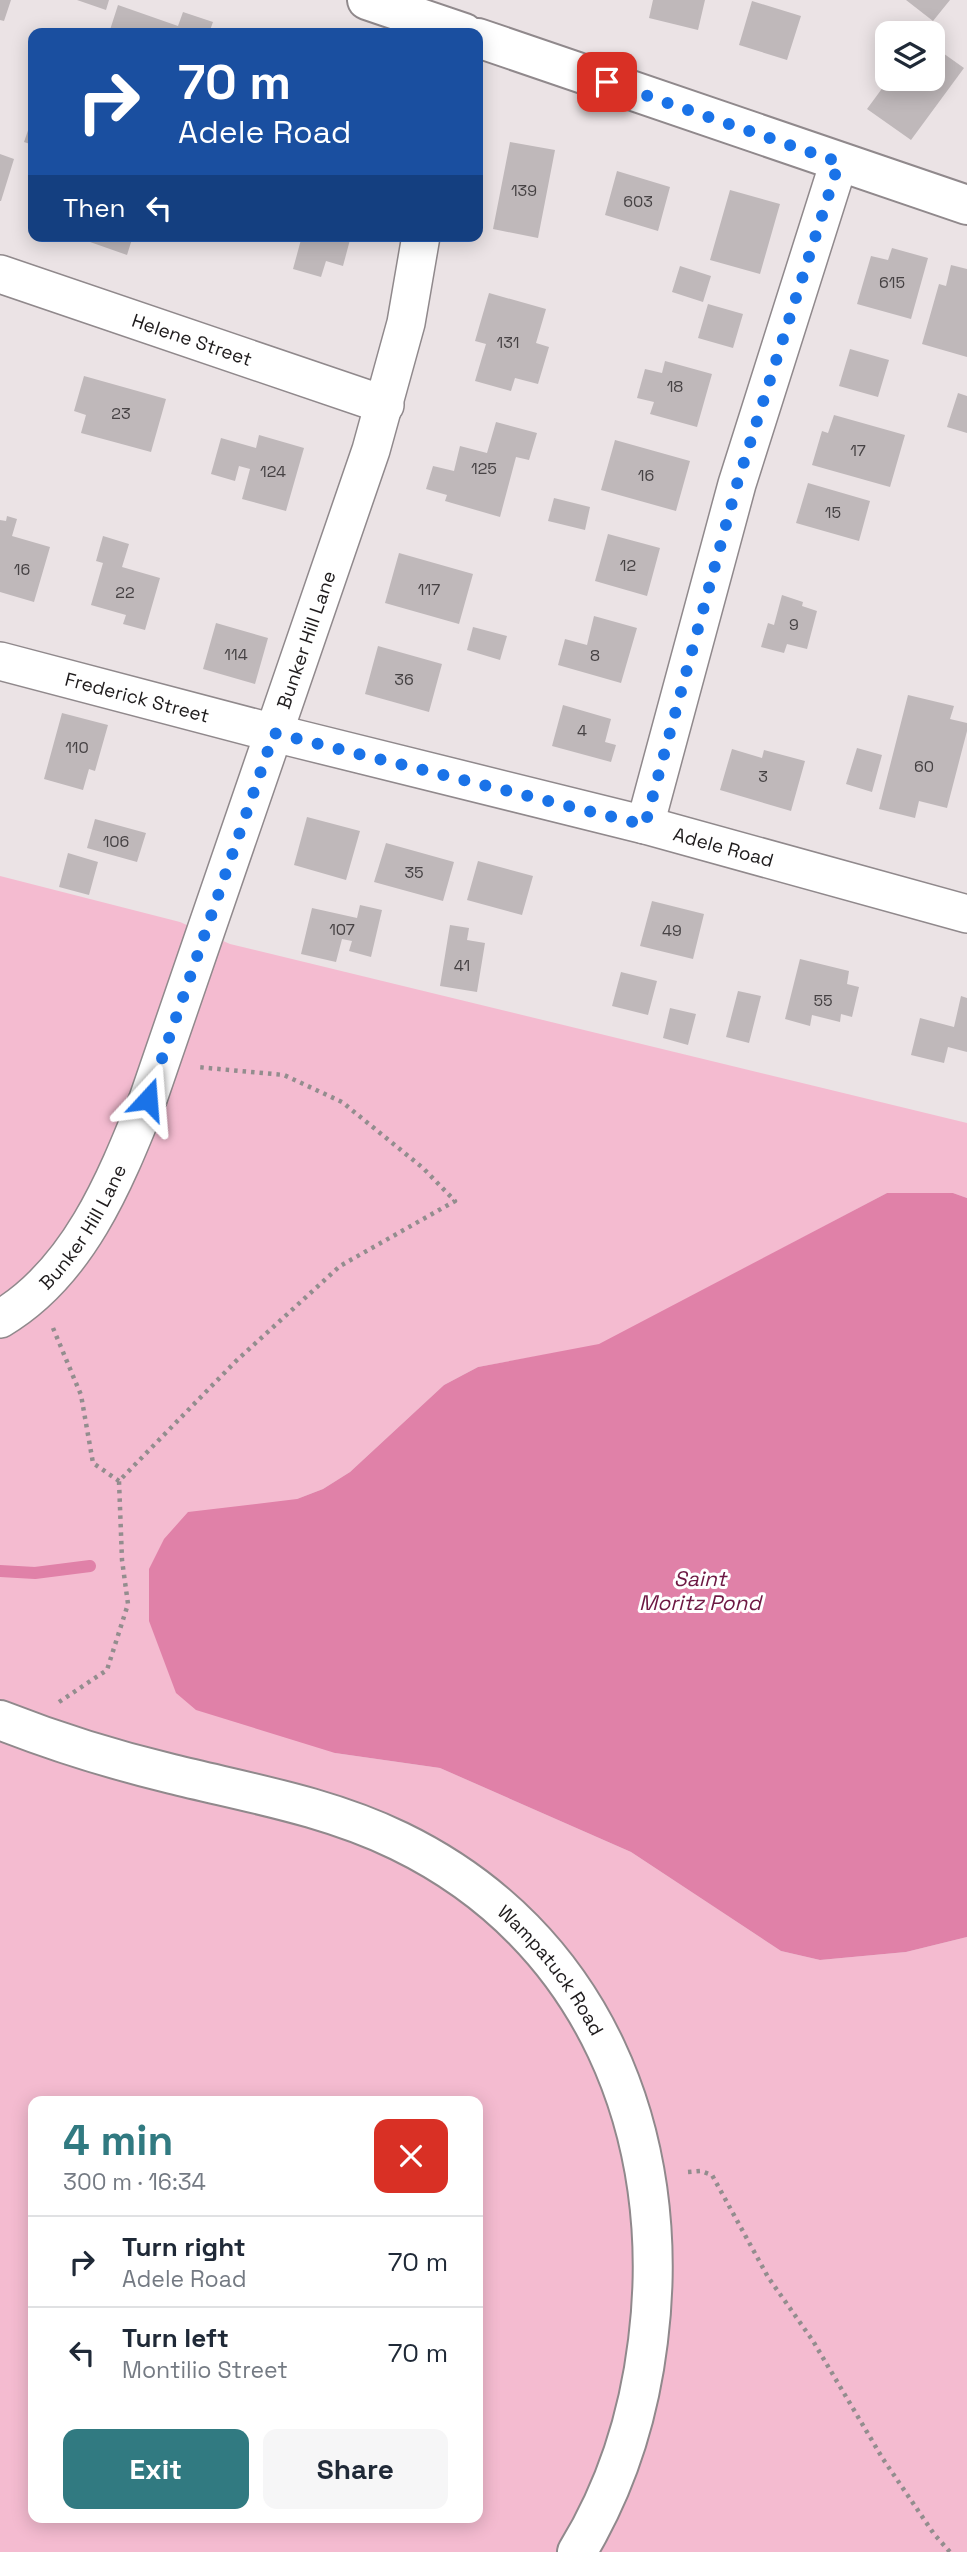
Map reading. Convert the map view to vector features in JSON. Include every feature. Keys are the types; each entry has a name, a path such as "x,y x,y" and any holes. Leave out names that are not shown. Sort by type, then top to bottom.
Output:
{"street":[{"path":"367,0 414,8 452,28"},
{"path":"483,40 967,205"},
{"path":"645,825 737,484 839,162"},
{"name":"Bunker Hill Lane","path":"0,1320 38,1292 85,1235 134,1133 385,405 406,323 420,242"},
{"name":"Helene Street","path":"0,274 385,405"},
{"name":"Frederick Street","path":"0,661 274,733"},
{"name":"Adele Road","path":"274,733 645,825 967,914"},
{"name":"Wampatuck Road","path":"0,1720 114,1759 324,1811 399,1841 473,1885 507,1913 537,1944 566,1982 613,2062 629,2104 648,2183 654,2265 651,2315 637,2406 608,2493 577,2552"}],"path":[{"path":"44,1737 54,1705 107,1670 128,1604 122,1560 119,1480 236,1361 340,1266 455,1201 423,1168 342,1102 284,1075 160,1063"},
{"path":"38,1292 81,1395 93,1463 119,1480"},
{"path":"688,2172 701,2171 712,2175 768,2277 813,2341 883,2459 934,2534 950,2552"}],"shaded area":[{"path":"0,876 180,922 230,944 967,1123 967,1198 953,1193 887,1193 599,1345 478,1367 444,1385 350,1472 323,1489 297,1499 335,1753 440,1768 631,1852 781,1951 820,1960 906,1952 967,1937 967,2552 0,2552"}],"water":[{"name":"Saint Moritz Pond","path":"887,1193 953,1193 967,1198 967,1937 906,1952 820,1960 781,1951 631,1852 440,1768 335,1753 196,1710 176,1693 149,1621 149,1569 164,1539 188,1512 297,1499 323,1489 350,1472 444,1385 478,1367 599,1344"}],"building":[{"path":"0,0 11,0 4,21 0,20"},
{"path":"77,0 109,0 106,10"},
{"path":"653,0 705,0 698,30 649,18"},
{"path":"906,0 950,0 933,21"},
{"path":"752,1 801,16 787,60 739,45"},
{"path":"118,5 178,26 183,12 213,22 211,28 111,28"},
{"path":"945,55 964,68 911,140 867,109 880,91 945,91"},
{"path":"510,142 555,150 538,238 493,229"},
{"path":"0,154 14,159 1,201 0,201"},
{"path":"617,171 670,187 658,231 605,215"},
{"path":"730,190 780,204 760,274 710,260"},
{"path":"90,242 131,242 127,255"},
{"path":"300,242 349,242 343,266 326,261 321,277 293,269"},
{"path":"892,248 928,258 911,319 857,304 871,256 888,260"},
{"path":"951,265 967,269 967,357 922,344 939,284 946,286"},
{"path":"680,266 711,276 703,302 672,292"},
{"path":"489,293 546,309 536,343 549,347 538,384 515,378 511,391 475,381 486,344 475,341"},
{"path":"708,304 743,314 733,348 698,338"},
{"path":"850,349 889,360 878,397 839,386"},
{"path":"665,361 712,374 697,427 650,414 654,402 637,398 645,369 662,373"},
{"path":"84,376 166,399 151,452 81,433 86,415 74,411"},
{"path":"958,393 967,396 967,433 947,427"},
{"path":"834,415 905,435 890,487 812,465 822,431 828,433"},
{"path":"496,422 537,433 529,460 516,457 500,517 445,501 447,495 426,489 433,466 454,471 460,446 487,453"},
{"path":"259,435 304,448 286,511 242,499 250,469 239,466 235,481 211,474 221,438 256,448"},
{"path":"615,440 690,461 676,511 601,490"},
{"path":"808,483 870,501 859,541 796,523"},
{"path":"554,498 590,507 585,530 548,521"},
{"path":"7,516 17,519 12,536 50,547 34,602 0,592 0,520 6,521"},
{"path":"608,534 660,548 647,596 595,581"},
{"path":"103,536 129,544 122,567 160,578 145,630 123,624 126,615 91,605 103,563 96,561"},
{"path":"399,553 473,574 459,624 385,603"},
{"path":"782,595 803,602 802,606 817,611 807,649 787,644 784,653 761,647 768,623 774,625"},
{"path":"594,616 637,628 621,683 558,665 565,639 587,645"},
{"path":"216,623 268,638 255,684 203,669"},
{"path":"473,627 507,636 500,660 467,650"},
{"path":"378,646 442,664 429,712 365,694"},
{"path":"908,695 954,706 950,719 967,723 947,808 919,801 915,818 879,809"},
{"path":"563,705 611,719 605,742 616,745 611,762 552,746"},
{"path":"62,713 108,725 95,771 89,769 83,790 44,779"},
{"path":"857,748 882,755 872,792 846,784"},
{"path":"732,749 762,758 764,750 805,761 791,811 720,790"},
{"path":"307,817 360,831 346,880 294,865"},
{"path":"95,819 146,833 137,862 87,848"},
{"path":"386,843 454,862 443,901 374,882"},
{"path":"68,853 98,862 89,895 59,887"},
{"path":"478,861 533,876 522,915 467,900"},
{"path":"652,901 704,914 693,959 640,946"},
{"path":"360,905 382,910 371,957 349,951 352,941 342,939 336,962 301,954 312,908 357,918"},
{"path":"450,925 469,928 467,940 485,943 477,992 440,986"},
{"path":"800,959 849,971 847,984 859,987 852,1017 841,1014 840,1022 812,1015 810,1026 785,1019"},
{"path":"621,972 657,981 648,1015 612,1006"},
{"path":"738,991 761,996 749,1043 726,1037"},
{"path":"961,996 967,998 967,1052 948,1047 944,1063 911,1055 920,1018 954,1027"},
{"path":"670,1008 696,1014 688,1045 663,1038"}],"waterway":[{"path":"0,1571 35,1573 90,1566"}],"route":[{"path":"148,1099 274,733 645,825 737,484 839,162 607,82"}]}
